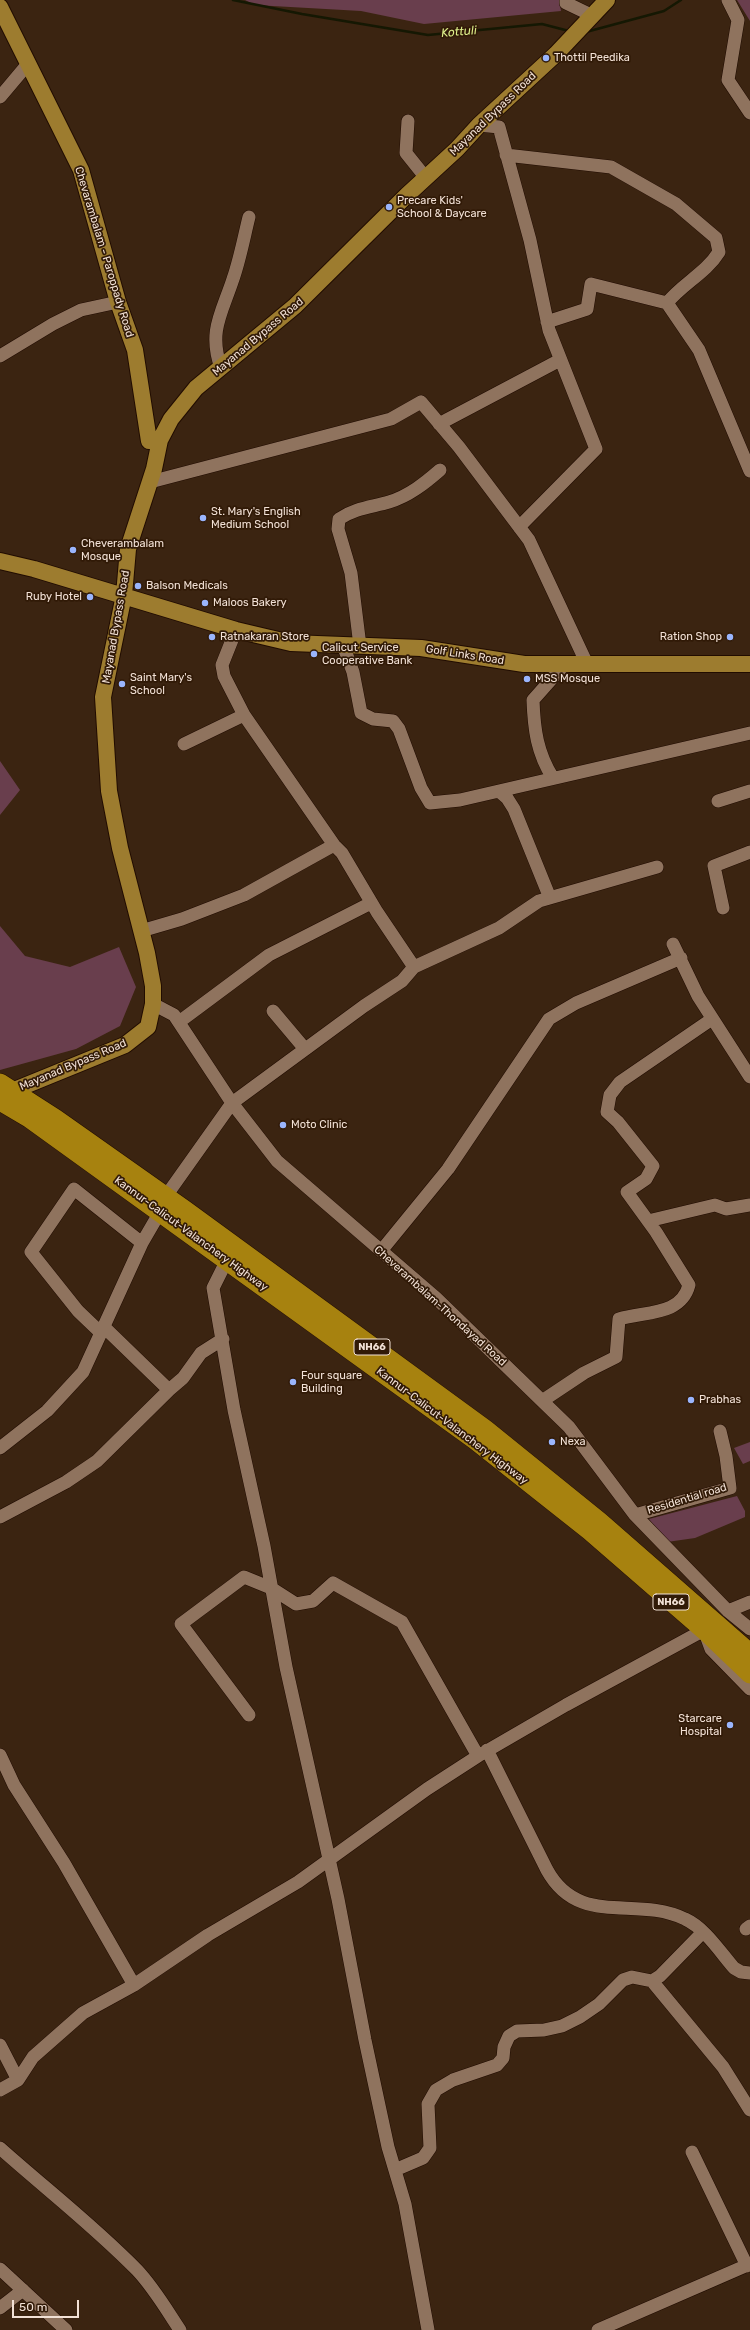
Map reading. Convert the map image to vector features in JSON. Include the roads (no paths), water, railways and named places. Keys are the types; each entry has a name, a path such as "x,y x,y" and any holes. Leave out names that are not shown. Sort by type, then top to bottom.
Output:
{"highway":[{"name":"Kannur-Calicut-Valanchery Highway","path":"4,1092 29,1118 163,1204 485,1429 600,1522 750,1653"},
{"name":"Kannur-Calicut-Valanchery Highway","path":"163,1204 227,1260 475,1440 590,1531 704,1630 750,1674"}],"main road":[{"name":"Mayanad Bypass Road","path":"4,1092 126,1045 148,1027 153,1004 153,986 120,848 109,791 103,697 124,595 128,549 152,476 154,446 160,440 171,419 196,388 295,306 457,149 479,125 556,54 607,0"},
{"name":"Chevarambalam - Paroppady Road","path":"0,7 27,65 53,111 81,170 118,302 135,350 154,446"},
{"name":"Golf Links Road","path":"0,560 124,595 236,630 291,643 420,648 524,664 750,664"}],"street":[{"path":"566,0 566,3 590,17"},
{"path":"728,0 738,20 728,80 750,113"},
{"path":"0,96 27,65"},
{"path":"408,121 406,153 426,178"},
{"path":"479,125 499,127 530,240 547,322 560,360 596,449 519,527"},
{"path":"506,155 611,167 676,204 716,238 719,252 713,262 673,296 667,303"},
{"path":"222,368 217,355 215,334 221,307 233,280 249,217"},
{"path":"547,322 588,309 591,284 667,303 699,350 750,471"},
{"path":"0,356 53,324 81,310 118,302"},
{"path":"439,424 560,360"},
{"path":"152,476 391,419 421,402 528,540 587,664"},
{"path":"360,646 351,573 338,529 339,519 360,509 389,502 408,494 440,470"},
{"path":"236,630 222,666 224,676 244,715 334,844 342,853 371,903 414,967"},
{"path":"343,645 353,672 361,713 373,719 393,721 399,729 421,788 430,803 460,800 750,733"},
{"path":"553,778 543,763 534,733 533,700 565,664"},
{"path":"184,744 244,715"},
{"path":"718,801 750,790"},
{"path":"498,791 507,798 514,809 550,898"},
{"path":"141,931 182,919 244,895 334,844"},
{"path":"723,908 714,866 750,852"},
{"path":"0,1448 47,1411 83,1372 142,1243 163,1204 232,1103 364,1006 402,981 414,967 498,928 539,901 657,867"},
{"path":"179,1022 269,955 371,903"},
{"path":"673,944 698,996 750,1077"},
{"path":"381,1251 448,1169 549,1019 576,1003 681,958"},
{"name":"Cheverambalam-Thondayad Road","path":"153,1004 174,1015 232,1103 277,1161 436,1298 569,1427 636,1515 728,1611 750,1629"},
{"path":"272,1011 305,1049"},
{"path":"542,1401 584,1373 616,1357 617,1326 619,1319 670,1308 681,1301 687,1292 689,1284 628,1192 646,1179 654,1166 607,1112 610,1095 620,1082 712,1019"},
{"path":"142,1243 74,1189 31,1252 78,1310 103,1330 169,1390"},
{"path":"648,1221 715,1205 726,1209 750,1205"},
{"path":"227,1260 213,1288 242,1452 264,1546 286,1667 329,1861 365,2040 395,2170 405,2204 428,2330"},
{"path":"0,1517 66,1482 97,1460 182,1378 201,1353 223,1339"},
{"name":"Residential road","path":"636,1515 730,1488 726,1456 720,1431"},
{"path":"249,1715 181,1624 244,1576 271,1588 296,1604 313,1600 333,1583 402,1622 483,1753 555,1884 564,1893 582,1904 663,1911 677,1915 688,1920 703,1932 734,1968 741,1972 750,1973"},
{"path":"728,1611 750,1602"},
{"path":"0,2090 18,2080 33,2057 83,2013 134,1985 208,1935 298,1882 329,1861 426,1789 483,1753 704,1630 711,1649 750,1689"},
{"path":"0,1755 14,1786 68,1869 134,1985"},
{"path":"652,1981 669,1968 703,1932"},
{"path":"395,2170 423,2158 430,2148 428,2104 434,2094 453,2080 498,2065 503,2058 504,2046 509,2036 517,2031 544,2030 562,2026 580,2017 599,2004 623,1980 632,1977 652,1981 723,2067 750,2110"},
{"path":"0,2045 18,2080"},
{"path":"0,2148 71,2206 137,2271 158,2297 180,2330"},
{"path":"598,2330 748,2265 692,2152"},
{"path":"0,2269 66,2330"},
{"path":"0,2308 23,2290"}],"waterway":[{"name":"Kottuli","path":"233,0 302,14 428,35 542,24 569,31"},
{"name":"Kottuli","path":"586,32 664,11 681,0"}],"place":[{"name":"Thottil Peedika","path":"546,58"},
{"name":"Precare Kids' School & Daycare","path":"389,207"},
{"name":"St. Mary's English Medium School","path":"203,518"},
{"name":"Cheverambalam Mosque","path":"73,550"},
{"name":"Balson Medicals","path":"138,586"},
{"name":"Ruby Hotel","path":"90,597"},
{"name":"Maloos Bakery","path":"205,603"},
{"name":"Ratnakaran Store","path":"212,637"},
{"name":"Ration Shop","path":"730,637"},
{"name":"Calicut Service Cooperative Bank","path":"314,654"},
{"name":"MSS Mosque","path":"527,679"},
{"name":"Saint Mary's School","path":"122,684"},
{"name":"Moto Clinic","path":"283,1125"},
{"name":"Four square Building","path":"293,1382"},
{"name":"Prabhas","path":"691,1400"},
{"name":"Nexa","path":"552,1442"},
{"name":"Starcare Hospital","path":"730,1725"}]}
